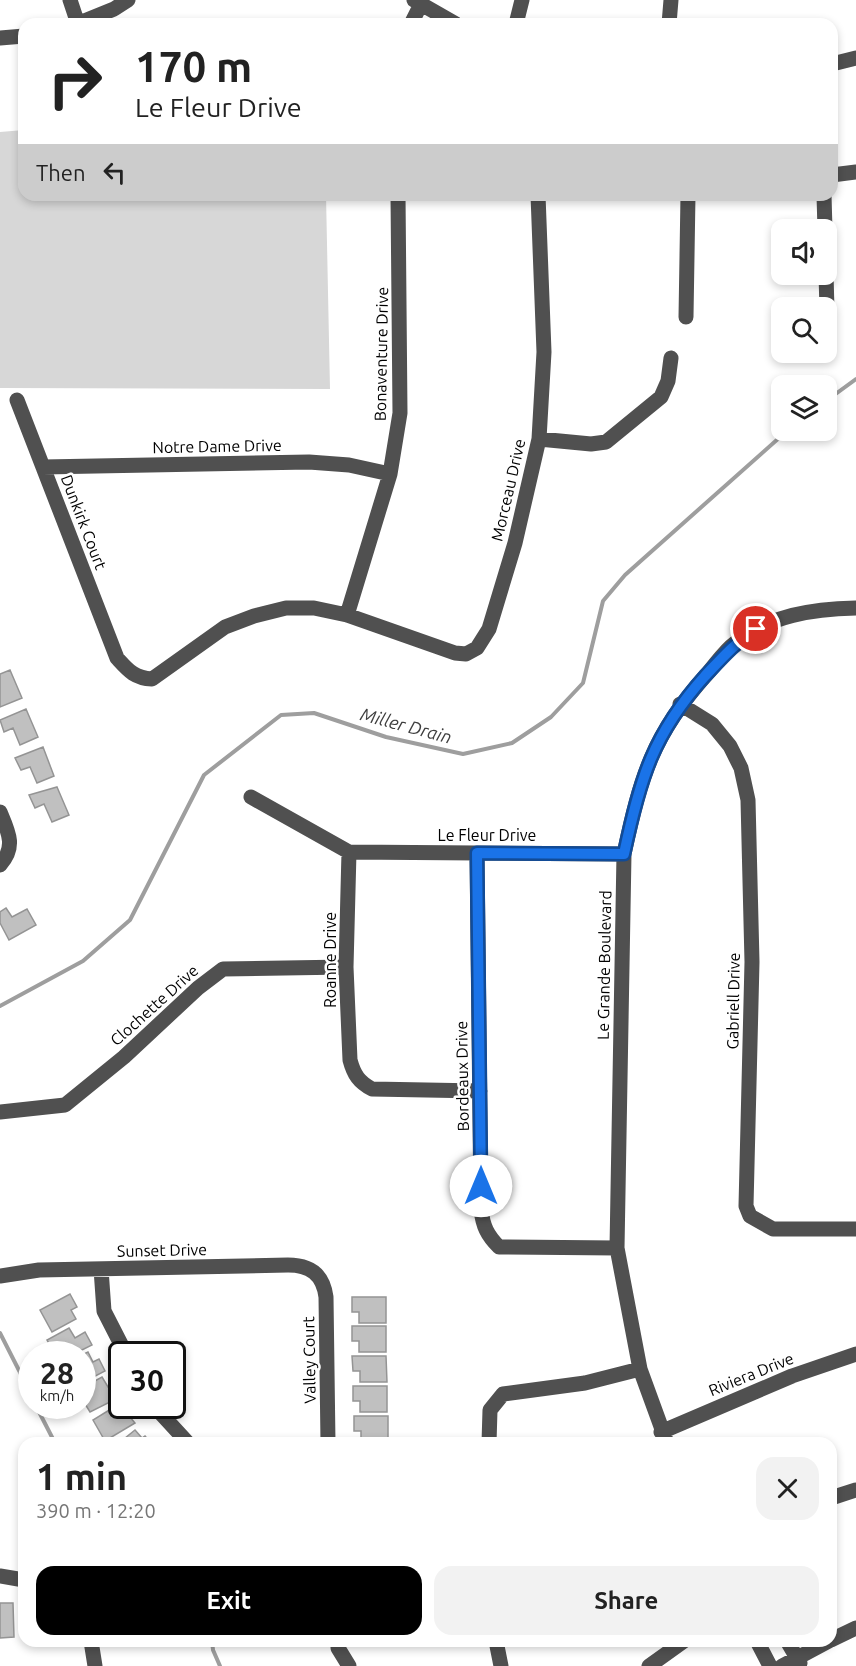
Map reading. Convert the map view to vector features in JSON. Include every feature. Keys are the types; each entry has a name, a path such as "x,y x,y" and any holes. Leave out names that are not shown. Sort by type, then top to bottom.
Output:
{"street":[{"path":"70,0 76,18"},
{"path":"92,18 128,0"},
{"path":"518,18 522,0"},
{"path":"670,18 671,0"},
{"path":"413,18 418,2 446,18"},
{"path":"0,38 18,36"},
{"path":"838,62 856,58"},
{"path":"838,174 856,172"},
{"name":"Bonaventure Drive","path":"347,615 390,474 400,413 398,201"},
{"name":"Morceau Drive","path":"117,658 131,674 141,679 152,679 225,627 285,608 314,608 347,615 455,653 466,654 477,648 489,629 515,543 539,439 544,352 538,201"},
{"path":"686,317 688,201"},
{"path":"824,201 825,219"},
{"path":"539,439 591,444 606,442 661,397 668,381 671,358"},
{"name":"Dunkirk Court","path":"17,400 117,658"},
{"name":"Notre Dame Drive","path":"43,467 309,462 349,465 390,474"},
{"name":"Le Grande Boulevard","path":"664,1437 640,1369 617,1248 624,854 635,803 653,749 680,704 733,644 756,629 799,613 824,608 856,608"},
{"name":"Gabriell Drive","path":"680,704 712,724 730,746 741,768 748,800 752,962 746,1206 750,1216 772,1229 856,1229"},
{"path":"251,797 349,852"},
{"path":"0,812 11,840 8,856 0,866"},
{"name":"Le Fleur Drive","path":"349,852 624,854"},
{"name":"Roanne Drive","path":"349,852 346,967 352,1067 361,1083 372,1089 480,1091"},
{"name":"Bordeaux Drive","path":"477,853 481,1210 488,1235 499,1247 514,1249 617,1248"},
{"name":"Clochette Drive","path":"0,1112 65,1105 124,1057 198,988 223,969 346,967"},
{"name":"Sunset Drive","path":"0,1276 39,1270 298,1265 316,1272 321,1278"},
{"path":"101,1269 104,1311 119,1341"},
{"name":"Valley Court","path":"321,1278 326,1296 328,1437"},
{"name":"Riviera Drive","path":"664,1437 792,1376 856,1354"},
{"path":"489,1437 490,1410 503,1394 585,1383 640,1369"},
{"path":"166,1419 182,1437"},
{"path":"837,1496 856,1490"},
{"path":"0,1576 18,1579"},
{"path":"837,1637 856,1628"},
{"path":"92,1647 95,1666"},
{"path":"339,1647 349,1666"},
{"path":"497,1647 501,1666"},
{"path":"649,1666 676,1647"},
{"path":"760,1647 770,1666"},
{"path":"791,1647 799,1661"},
{"path":"782,1666 799,1661 820,1647"}],"shaded area":[{"path":"18,130 18,201 326,201 330,389 0,388 0,132"}],"building":[{"path":"10,670 22,698 0,707 0,674"},
{"path":"26,709 38,737 20,745 13,728 4,732 0,720"},
{"path":"43,747 54,776 37,783 30,767 21,770 15,758"},
{"path":"57,787 69,815 52,822 44,804 35,808 29,795"},
{"path":"6,908 12,917 27,909 36,925 9,940 0,923 0,912"},
{"path":"70,1294 77,1307 71,1310 76,1319 52,1332 40,1310"},
{"path":"352,1297 386,1297 386,1323 359,1323 359,1312 352,1312"},
{"path":"352,1326 386,1326 386,1352 359,1352 359,1341 352,1341"},
{"path":"69,1328 75,1338 85,1332 90,1341 48,1341"},
{"path":"352,1356 386,1356 387,1382 360,1382 360,1371 353,1371"},
{"path":"99,1359 105,1371 96,1376 96,1360"},
{"path":"102,1377 108,1387 108,1403 96,1409 96,1380"},
{"path":"353,1386 387,1386 387,1412 360,1412 360,1401 353,1401"},
{"path":"108,1411 108,1419 132,1419 135,1423 112,1437 103,1437 93,1420"},
{"path":"354,1416 388,1416 388,1437 361,1437 361,1431 354,1431"},
{"path":"135,1430 141,1437 126,1437"},
{"path":"0,1603 13,1603 14,1637 0,1638"}],"waterway":[{"name":"Miller Drain","path":"837,393 856,379"},
{"name":"Miller Drain","path":"0,1006 83,961 130,920 204,775 281,715 314,713 386,737 463,754 512,743 551,717 583,683 603,601 625,575 776,441"},
{"name":"Miller Drain","path":"0,1333 18,1368"},
{"name":"Miller Drain","path":"43,1419 52,1437"},
{"name":"Miller Drain","path":"213,1647 220,1666"}],"route":[{"path":"481,1186 477,853 624,854 635,803 653,749 680,704 733,644 756,629"}]}
